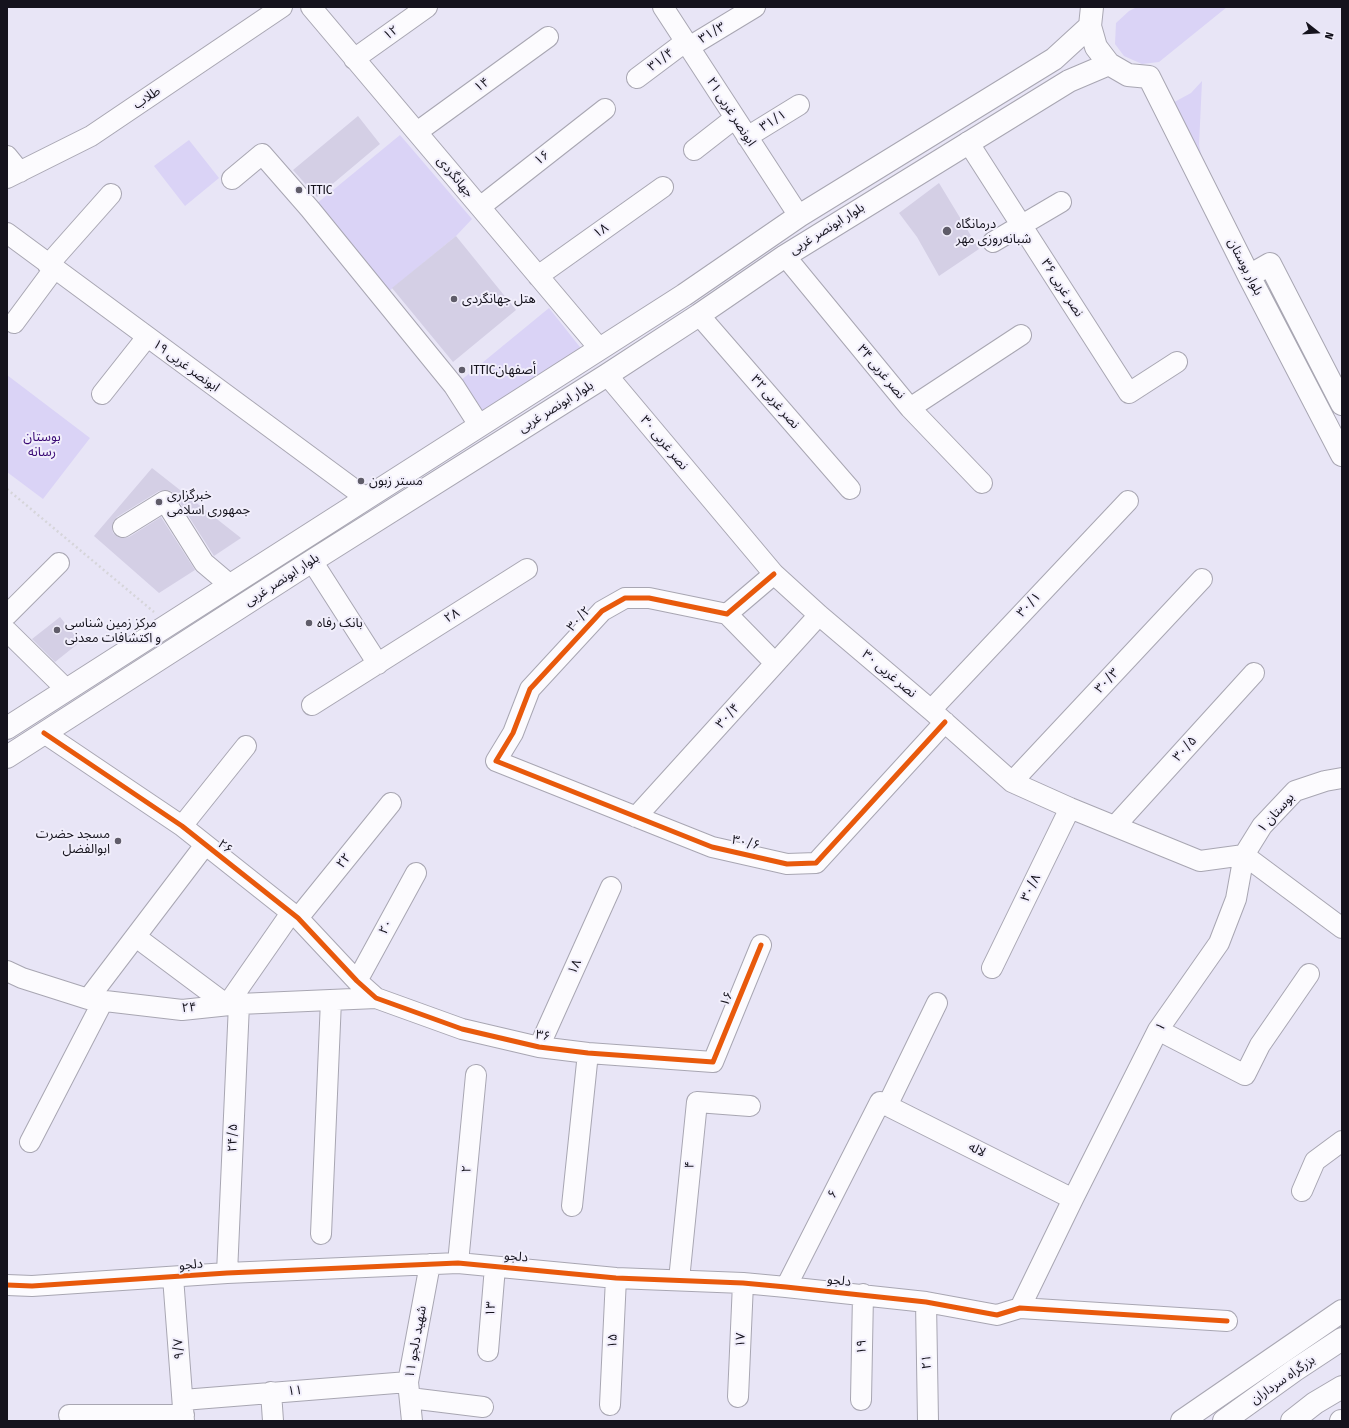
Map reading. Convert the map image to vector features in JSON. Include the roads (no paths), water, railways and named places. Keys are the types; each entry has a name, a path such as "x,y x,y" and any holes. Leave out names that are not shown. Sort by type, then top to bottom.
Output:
{"main road":[{"path":"1091,17 1096,47 1109,64"},
{"name":"بلوار ابونصر غربی","path":"7,728 478,425 684,295 799,216 1054,59 1091,17"},
{"name":"بلوار ابونصر غربی","path":"7,757 312,561 607,375 699,315 785,256 1068,81 1109,64"},
{"name":"بلوار بوستان","path":"1109,64 1128,75 1149,77 1249,276 1342,455"},
{"name":"بلوار بوستان","path":"1249,276 1270,264 1342,404"},
{"path":"1182,1421 1342,1311"},
{"name":"بزرگراه سرداران","path":"1224,1421 1295,1370 1342,1340"},
{"path":"1292,1421 1316,1403 1342,1387"}],"street":[{"name":"طلاب","path":"13,175 91,136 282,7"},
{"name":"جهانگردی","path":"311,7 599,348"},
{"name":"۱۲","path":"354,58 427,7"},
{"name":"ابونصر غربی ۲۱","path":"663,7 799,216"},
{"name":"۳۱/۳","path":"687,44 755,7"},
{"name":"۱۴","path":"417,132 548,37"},
{"name":"۳۱/۴","path":"637,78 687,44"},
{"name":"۳۱/۱","path":"747,137 798,105"},
{"name":"۱۶","path":"480,207 604,109"},
{"path":"694,150 735,118"},
{"name":"نصر غربی ۳۶","path":"968,142 1129,393 1177,362"},
{"path":"232,179 262,154 310,209 454,386 478,425"},
{"path":"7,156 13,175"},
{"name":"۱۸","path":"538,276 663,187"},
{"path":"14,323 51,267 111,194"},
{"path":"994,242 1061,202"},
{"name":"ابونصر غربی ۱۹","path":"7,233 51,267 366,498"},
{"name":"نصر غربی ۳۴","path":"785,256 910,408 982,483"},
{"name":"نصر غربی ۳۲","path":"699,315 850,488"},
{"path":"910,408 1021,335"},
{"path":"102,394 146,337"},
{"name":"نصر غربی ۳۰","path":"607,375 774,574 819,615 938,716 1012,782 1070,808 1200,861 1244,856"},
{"path":"123,527 165,501 204,563 230,585"},
{"name":"۳۰/۱","path":"938,716 1128,501"},
{"path":"312,561 378,664"},
{"path":"7,615 59,563"},
{"name":"۲۸","path":"312,706 527,568"},
{"path":"774,574 726,614 775,663"},
{"name":"۳۰/۳","path":"1012,782 1202,579"},
{"name":"۳۰/۲","path":"496,761 513,733 530,689 602,611 625,598 649,598 726,614"},
{"name":"۳۰/۴","path":"636,817 819,615"},
{"path":"7,630 67,690"},
{"name":"۳۰/۵","path":"1115,826 1254,673"},
{"name":"۳۰/۶","path":"496,761 712,847 787,864 816,863 938,716"},
{"name":"۲۶","path":"44,733 182,826 294,916 357,981 376,998"},
{"path":"182,826 246,746"},
{"name":"بوستان ۱","path":"1244,856 1262,826 1295,791 1325,781 1342,778"},
{"name":"۲۲","path":"233,1004 294,916 391,803"},
{"name":"۳۰/۸","path":"992,968 1070,808"},
{"path":"30,1142 95,1000 136,937 205,845"},
{"path":"1244,856 1342,928"},
{"name":"۱","path":"1020,1308 1158,1030 1219,943 1236,899 1244,856"},
{"name":"۲۰","path":"357,981 416,873"},
{"name":"۱۸","path":"539,1047 611,887"},
{"path":"136,937 233,1004"},
{"name":"۱۶","path":"713,1062 761,945"},
{"name":"۲۴","path":"7,971 22,978 95,1000 182,1010 233,1004 376,998"},
{"path":"1158,1030 1244,1075 1260,1045 1309,974"},
{"name":"۳۶","path":"376,998 462,1029 539,1047 588,1053 713,1062"},
{"path":"321,1234 331,1000"},
{"name":"۶","path":"786,1286 937,1003"},
{"name":"۲۴/۵","path":"227,1273 233,1004"},
{"path":"572,1206 588,1053"},
{"name":"۲","path":"458,1263 476,1075"},
{"name":"۴","path":"678,1280 697,1102 750,1106"},
{"name":"لاله","path":"884,1104 1073,1199"},
{"path":"1302,1191 1315,1161 1342,1141"},
{"name":"دلجو","path":"7,1285 32,1286 174,1278 227,1273 458,1263 616,1278 743,1282 786,1286 926,1302 997,1315 1020,1308"},
{"name":"شهید دلجو ۱۱","path":"412,1421 409,1390 430,1264"},
{"name":"۱۳","path":"488,1351 495,1267"},
{"name":"۹/۷","path":"174,1278 184,1412"},
{"name":"۱۵","path":"610,1405 616,1278"},
{"name":"۱۷","path":"738,1397 743,1282"},
{"name":"۱۹","path":"861,1400 863,1294"},
{"name":"۲۱","path":"926,1302 928,1421"},
{"path":"1020,1308 1227,1321"},
{"name":"۱۱","path":"69,1415 184,1412 270,1392 409,1390 483,1407"},
{"path":"270,1392 273,1421"}],"place":[{"name":"ITTIC","path":"299,190"},
{"name":"درمانگاه شبانه‌روزی مهر","path":"947,231"},
{"name":"هتل جهانگردی","path":"454,299"},
{"name":"ITTICأصفهان","path":"462,370"},
{"name":"مستر زبون","path":"361,481"},
{"name":"خبرگزاری جمهوری اسلامی","path":"159,502"},
{"name":"بانک رفاه","path":"309,623"},
{"name":"مرکز زمین شناسی و اکتشافات معدنی","path":"57,630"},
{"name":"مسجد حضرت ابوالفضل","path":"118,841"}],"park label":[{"name":"بوستان رسانه","path":"42,444"}]}
